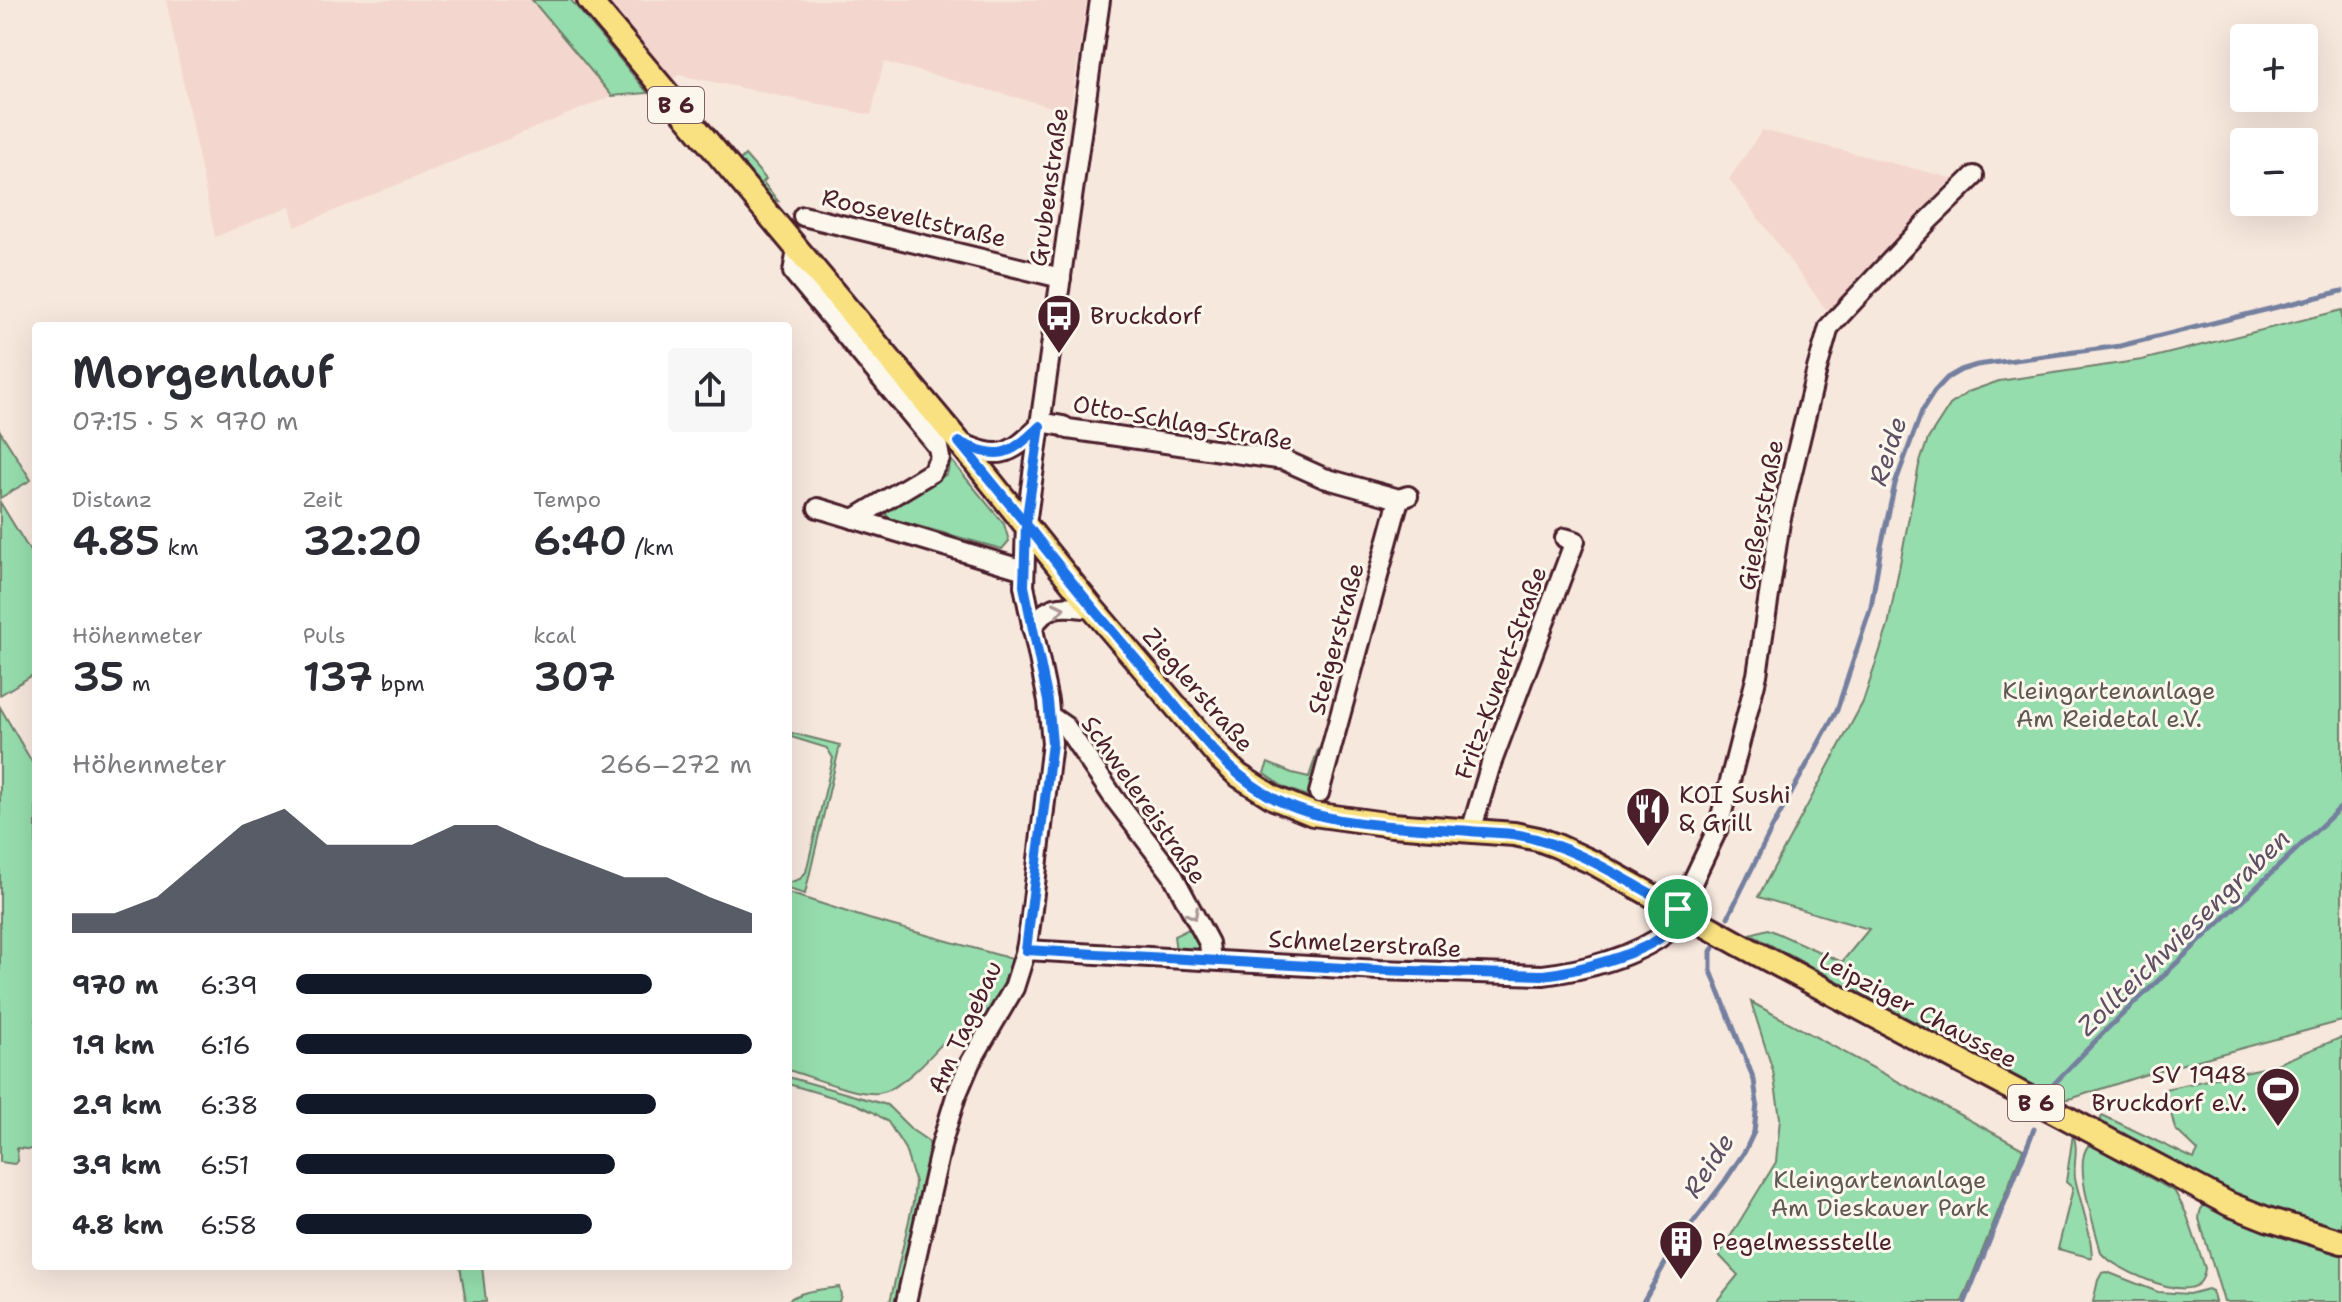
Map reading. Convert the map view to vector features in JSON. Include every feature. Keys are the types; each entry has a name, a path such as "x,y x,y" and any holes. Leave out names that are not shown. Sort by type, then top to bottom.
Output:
{"main road":[{"name":"Zieglerstraße","path":"589,0 797,250 949,447 1026,524 1093,609 1238,775 1274,798 1313,814 1538,839 1594,863 1732,940"},
{"name":"Leipziger Chaussee","path":"1732,940 2229,1204 2342,1242"}],"street":[{"name":"Grubenstraße","path":"1026,524 1100,0"},
{"name":"Gießerstraße","path":"1678,909 1718,828 1757,675 1780,522 1829,327 1974,176"},
{"name":"Rooseveltstraße","path":"803,216 1061,278"},
{"path":"854,519 932,472 949,447 984,453 1004,452 1016,447 1040,424"},
{"name":"Otto-Schlag-Straße","path":"1040,424 1284,460 1324,478 1404,498"},
{"name":"Steigerstraße","path":"1319,793 1404,498"},
{"path":"818,508 1024,570"},
{"name":"Am Tagebau","path":"906,1302 942,1142 956,1096 970,1063 1014,988 1026,950 1052,743 1050,716 1024,586 1026,524"},
{"name":"Fritz-Kunert-Straße","path":"1471,831 1491,764 1575,541 1565,538"},
{"path":"1032,628 1039,617 1061,605 1093,609"},
{"name":"Schwelereistraße","path":"1050,716 1066,727 1114,798 1172,874 1209,943 1211,960"},
{"name":"Schmelzerstraße","path":"1026,950 1379,970 1543,975 1614,958 1654,942 1669,931 1678,909"}],"shaded area":[{"path":"166,0 532,0 612,96 295,227 290,206 215,237"},
{"path":"608,0 1087,0 1070,112 884,62 871,115 679,75 673,79"},
{"path":"1762,130 1959,180 1828,312 1729,179"}],"green space":[{"path":"532,0 571,0 648,93 612,96"},
{"path":"745,155 766,179 763,182 778,201 773,200 740,160"},
{"name":"Kleingartenanlage Am Reidetal e.V.","path":"2342,310 2342,1021 2061,1100 1750,934 1768,929 1842,962 1869,929 1758,897 1863,702 1888,626 1919,465 1928,439 1950,405 1968,392 1999,381 2142,360"},
{"path":"0,431 31,480 0,498"},
{"path":"951,460 1004,524 1009,541 1002,549 889,518 886,514 889,507 947,474"},
{"path":"0,502 32,554 32,675 0,695"},
{"path":"0,707 32,762 32,1150 17,1148 18,1161 14,1164 0,1162"},
{"path":"792,733 840,745 805,894 792,890 792,882 806,872 833,758 827,748 792,737"},
{"path":"1318,749 1323,751 1308,796 1285,788 1264,773 1268,763 1309,777"},
{"path":"792,894 1016,960 992,1014 977,1031 968,1036 951,1034 918,1069 888,1090 859,1092 792,1071"},
{"path":"1191,928 1202,942 1200,951 1176,951 1174,936"},
{"name":"Kleingartenanlage Am Dieskauer Park","path":"1751,1002 2023,1149 1962,1302 1716,1302 1738,1275 1719,1255 1776,1162 1780,1118 1773,1071"},
{"path":"2340,1038 2342,1232 2265,1208 2219,1188 2100,1123 2102,1115 2194,1159 2198,1151 2175,1129 2165,1089 2272,1066"},
{"path":"792,1078 887,1105 928,1141 932,1150 900,1302 890,1302 915,1182 905,1149 888,1122 856,1104 792,1085"},
{"path":"2073,1134 2076,1145 2075,1178 2092,1258 2058,1249 2073,1188 2066,1182"},
{"path":"2091,1145 2175,1192 2186,1213 2205,1268 2197,1285 2175,1288 2146,1280 2101,1253 2084,1182 2084,1155"},
{"path":"2209,1204 2342,1249 2342,1302 2224,1302 2199,1219 2202,1208"},
{"path":"461,1270 482,1270 486,1302 466,1302"},
{"path":"2107,1272 2158,1292 2189,1294 2208,1289 2212,1291 2215,1302 2093,1302 2098,1280 2102,1273"},
{"path":"839,1287 839,1302 786,1302 804,1293"}],"waterway":[{"name":"Reide","path":"1728,917 1771,830 1837,710 1871,607 1895,484 1922,411 1947,378 1977,365 2120,346 2342,291"},
{"name":"Zollteichwiesengraben","path":"2051,1087 2107,1029 2342,806"},
{"name":"Reide","path":"1643,1302 1675,1246 1725,1181 1754,1132 1757,1103 1754,1080 1711,971 1711,951 1714,947"},
{"name":"Zollteichwiesengraben","path":"1965,1302 2034,1129"}],"place":[{"name":"Bruckdorf","path":"1059,355"},
{"name":"KOI Sushi & Grill","path":"1648,848"},
{"name":"SV 1948 Bruckdorf e.V.","path":"2278,1128"},
{"name":"Pegelmessstelle","path":"1681,1281"}],"route":[{"path":"1678,909 1594,863 1538,839 1514,834 1329,817 1292,807 1255,787 1220,758 1093,609 1026,524 1040,426 1016,447 1004,452 984,453 959,442 1026,524 1024,586 1048,701 1052,743 1026,950 1379,970 1543,975 1614,958 1654,942 1669,931 1678,909"}]}
